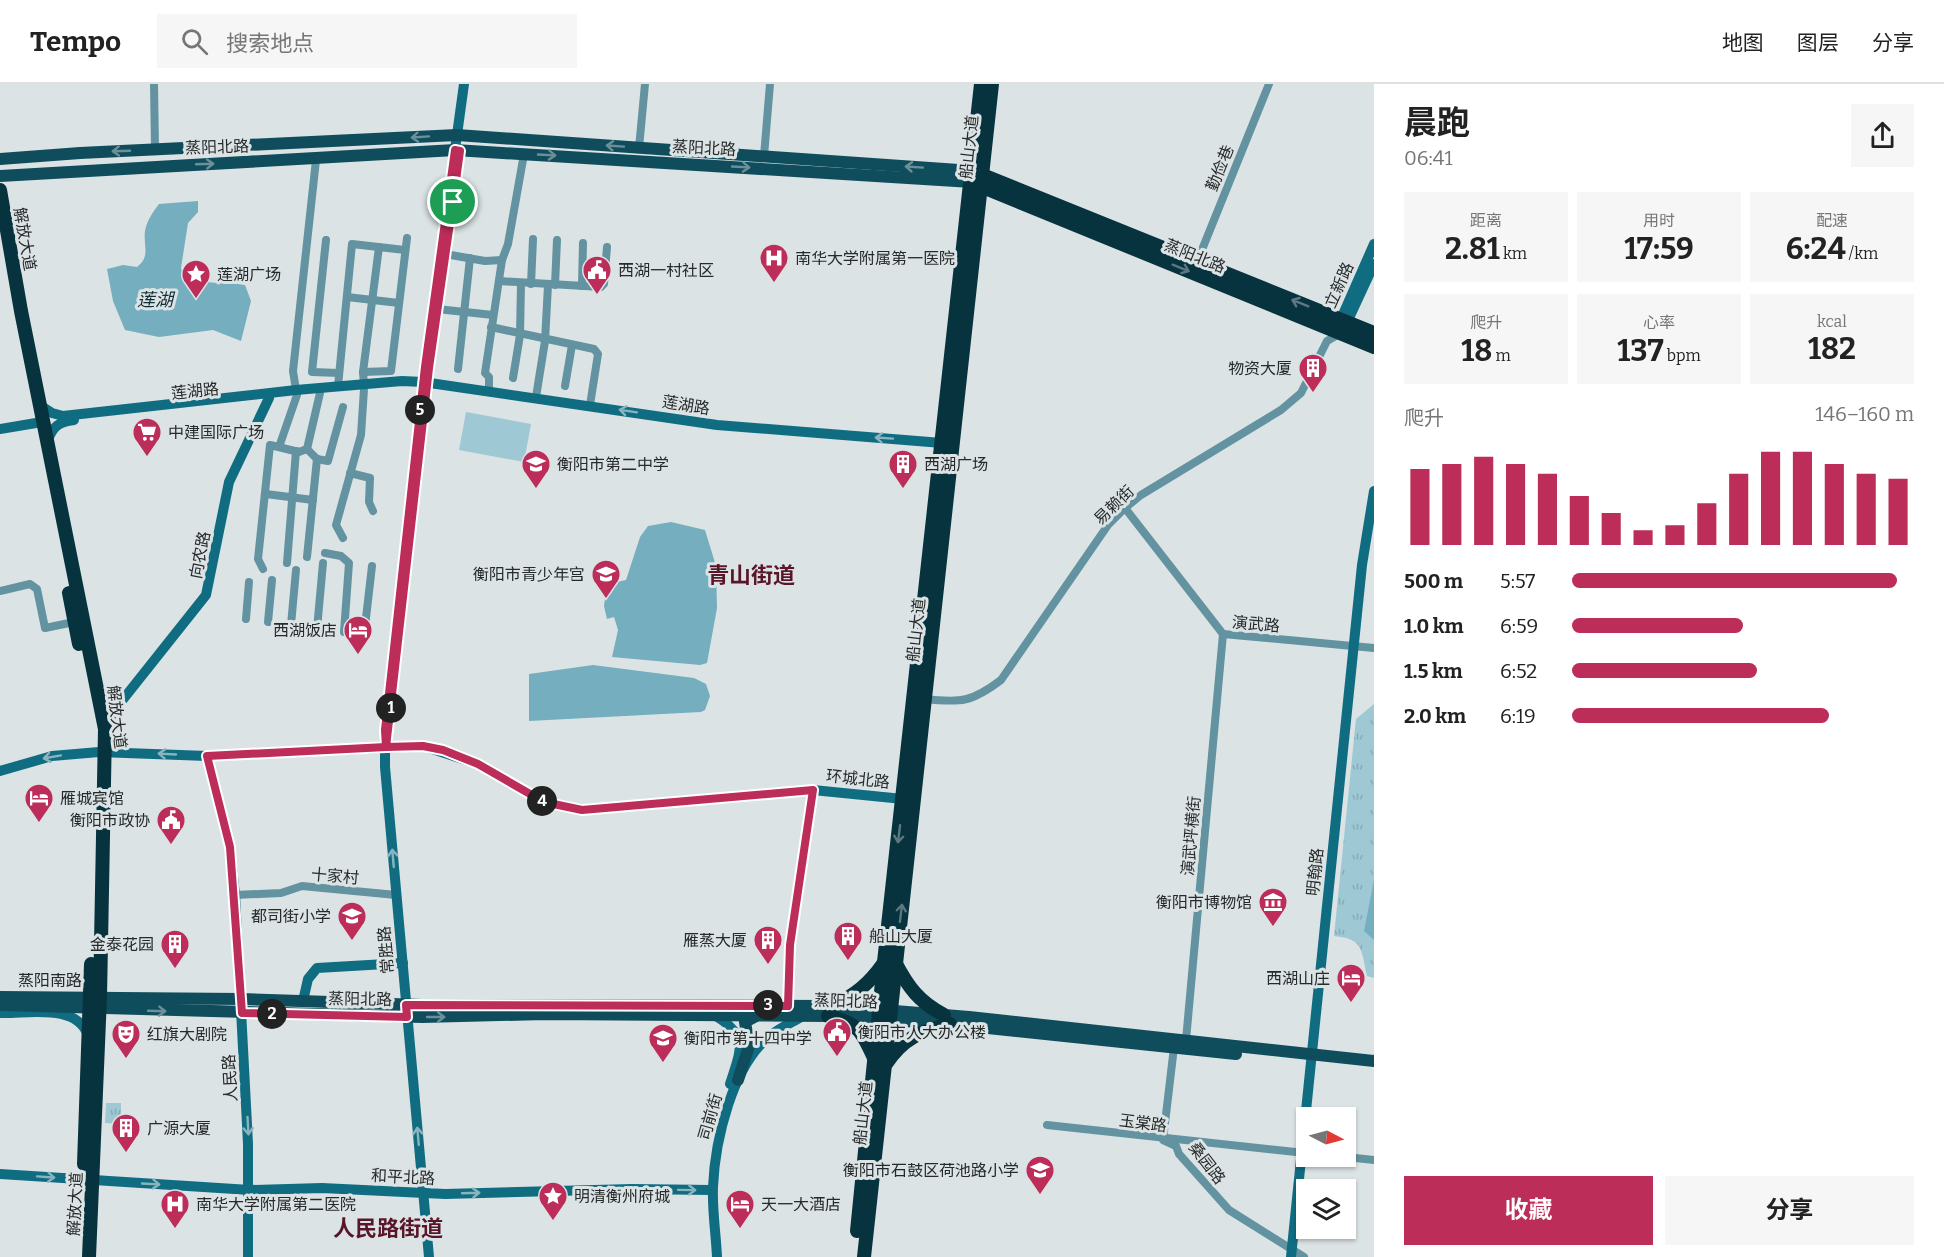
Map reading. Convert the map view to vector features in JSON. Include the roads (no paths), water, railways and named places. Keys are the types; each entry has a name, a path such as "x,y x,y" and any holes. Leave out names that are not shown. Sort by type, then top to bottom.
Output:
{"highway":[{"name":"船山大道","path":"889,962 925,699 977,178 981,84"},
{"name":"船山大道","path":"868,1179 903,799 942,443 977,178 992,84"},
{"name":"蒸阳北路","path":"977,178 1197,262 1343,325 1374,347"},
{"name":"蒸阳北路","path":"977,178 1343,325 1374,333"},
{"name":"解放大道","path":"0,190 105,729 102,752 88,1180 80,1257"},
{"name":"解放大道","path":"0,237 74,622 102,752"},
{"path":"889,962 910,991 924,1005 947,1019 922,1030 880,1063 864,1036 850,1022 831,1011 853,997 889,962"},
{"name":"解放大道","path":"89,1257 88,1036 94,1003"},
{"path":"855,1257 868,1179"},
{"path":"864,1257 868,1179"}],"main road":[{"name":"蒸阳北路","path":"0,159 155,149 460,135 764,156 977,178"},
{"name":"蒸阳北路","path":"0,176 92,169 316,160 458,151 977,178"},
{"name":"蒸阳南路","path":"0,997 94,1003"},
{"name":"蒸阳北路","path":"94,1003 242,999 303,1001 499,1017 544,1014 803,1016 831,1011"},
{"name":"蒸阳北路","path":"94,1003 242,1013 788,1006 1186,1040 1374,1069"},
{"name":"蒸阳南路","path":"0,1005 19,1014 94,1003"},
{"path":"738,1080 748,1046 745,1022 757,1016"},
{"name":"蒸阳北路","path":"947,1019 1174,1047 1374,1061"}],"street":[{"path":"154,84 155,149"},
{"name":"常胜路","path":"425,384 445,254 464,84"},
{"name":"常胜路","path":"460,135 469,84"},
{"path":"639,148 645,84"},
{"path":"764,156 770,84"},
{"name":"勤俭巷","path":"1197,262 1269,84"},
{"name":"常胜路","path":"429,1257 396,895 386,747 425,384 458,151"},
{"path":"489,390 489,377 485,373 491,327 524,154"},
{"path":"279,447 296,392 293,371 316,160"},
{"path":"363,372 391,371 407,238"},
{"path":"531,284 533,239"},
{"path":"326,240 312,372 339,373"},
{"path":"536,397 557,240"},
{"path":"582,286 584,243"},
{"path":"338,386 352,244 405,250"},
{"name":"立新路","path":"1343,325 1374,244"},
{"path":"343,537 336,525 361,435 363,372 379,247"},
{"path":"499,280 601,287 604,284 607,247"},
{"path":"445,254 502,260"},
{"path":"458,369 470,258"},
{"name":"立新路","path":"1343,325 1374,264"},
{"path":"513,378 520,335 521,283"},
{"path":"347,297 399,303"},
{"path":"437,309 493,315"},
{"name":"易赖街","path":"925,699 957,703 980,696 1001,680 1108,525 1141,495 1281,410 1301,393 1327,341 1343,325"},
{"path":"491,327 594,349 598,354 590,405"},
{"path":"565,386 572,345"},
{"name":"莲湖路","path":"41,406 52,413 63,416 338,386 425,384 489,390 717,425 942,443"},
{"name":"莲湖路","path":"48,440 53,428 63,421 269,398 296,392 320,393 364,386"},
{"path":"307,449 320,393"},
{"name":"向农路","path":"105,729 113,712 206,595 229,482 269,398"},
{"path":"307,449 317,459 328,461 343,407"},
{"path":"0,429 36,423"},
{"path":"263,569 258,559 270,445 296,451 307,449"},
{"path":"287,563 296,451"},
{"path":"307,558 317,459"},
{"path":"351,473 370,478 369,502 373,512"},
{"name":"明翰路","path":"1308,1107 1362,565 1374,491"},
{"path":"266,494 313,500"},
{"name":"演武路","path":"1125,508 1223,634 1374,648"},
{"name":"明翰路","path":"1355,646 1374,511"},
{"path":"325,553 341,556 349,563 344,632"},
{"path":"317,629 323,563"},
{"path":"364,635 372,566"},
{"path":"291,625 296,570"},
{"path":"268,622 272,580"},
{"path":"246,619 249,582"},
{"path":"0,591 30,585 37,589 45,628 74,622"},
{"name":"演武坪横街","path":"1186,1040 1223,634"},
{"name":"环城北路","path":"0,771 52,756 102,752 207,756 423,746 443,750 478,764 544,802 582,810 813,790 903,799"},
{"name":"人民路","path":"207,756 230,847 235,895 250,1190 249,1257"},
{"path":"788,1006 790,945 813,790"},
{"name":"十家村","path":"235,895 281,892 302,886 396,895"},
{"path":"303,1001 308,979 317,968 403,963"},
{"path":"0,1013 67,1014 83,1023 88,1036"},
{"name":"司前街","path":"713,1015 730,1024 738,1033 741,1047 711,1154 710,1190 715,1257"},
{"name":"司前街","path":"710,1190 715,1155 738,1080 758,1047 771,1035 803,1016"},
{"name":"桑园路","path":"1174,1047 1163,1140 1176,1146 1179,1154 1229,1210 1295,1254"},
{"name":"明翰路","path":"1309,1107 1313,1058"},
{"name":"玉棠路","path":"1047,1125 1163,1140 1296,1152"},
{"path":"1356,1158 1374,1160"},
{"name":"明翰路","path":"1295,1254 1303,1167"},
{"name":"和平北路","path":"0,1174 250,1190 322,1188 424,1193 632,1189 710,1190"}],"water":[{"name":"莲湖","path":"198,201 198,212 188,223 181,268 185,278 192,280 245,285 251,301 241,341 213,330 159,337 125,330 113,301 107,269 123,265 137,267 141,263 145,255 146,227 150,216 159,204"},
{"path":"671,522 705,530 716,566 717,608 707,663 700,665 612,657 618,630 614,617 607,619 604,606 607,584 626,580 640,537 648,526"},
{"path":"593,665 694,678 706,684 710,696 705,710 701,712 529,721 529,674"},
{"path":"1374,880 1374,940 1364,931"}],"place":[{"name":"南华大学附属第一医院","path":"774,284"},
{"name":"西湖一村社区","path":"597,296"},
{"name":"莲湖广场","path":"196,300"},
{"name":"物资大厦","path":"1313,394"},
{"name":"中建国际广场","path":"147,458"},
{"name":"衡阳市第二中学","path":"536,490"},
{"name":"西湖广场","path":"903,490"},
{"name":"衡阳市青少年宫","path":"606,600"},
{"name":"西湖饭店","path":"358,656"},
{"name":"雁城宾馆","path":"39,824"},
{"name":"衡阳市政协","path":"171,846"},
{"name":"衡阳市博物馆","path":"1273,928"},
{"name":"都司街小学","path":"352,942"},
{"name":"船山大厦","path":"848,962"},
{"name":"雁蒸大厦","path":"768,966"},
{"name":"金泰花园","path":"175,970"},
{"name":"西湖山庄","path":"1351,1004"},
{"name":"衡阳市人大办公楼","path":"837,1058"},
{"name":"红旗大剧院","path":"126,1060"},
{"name":"衡阳市第十四中学","path":"663,1064"},
{"name":"广源大厦","path":"126,1154"},
{"name":"衡阳市石鼓区荷池路小学","path":"1040,1196"},
{"name":"明清衡州府城","path":"553,1222"},
{"name":"南华大学附属第二医院","path":"175,1230"},
{"name":"天一大酒店","path":"740,1230"}],"district":[{"name":"青山街道","path":"751,575"},
{"name":"人民路街道","path":"388,1228"}]}
